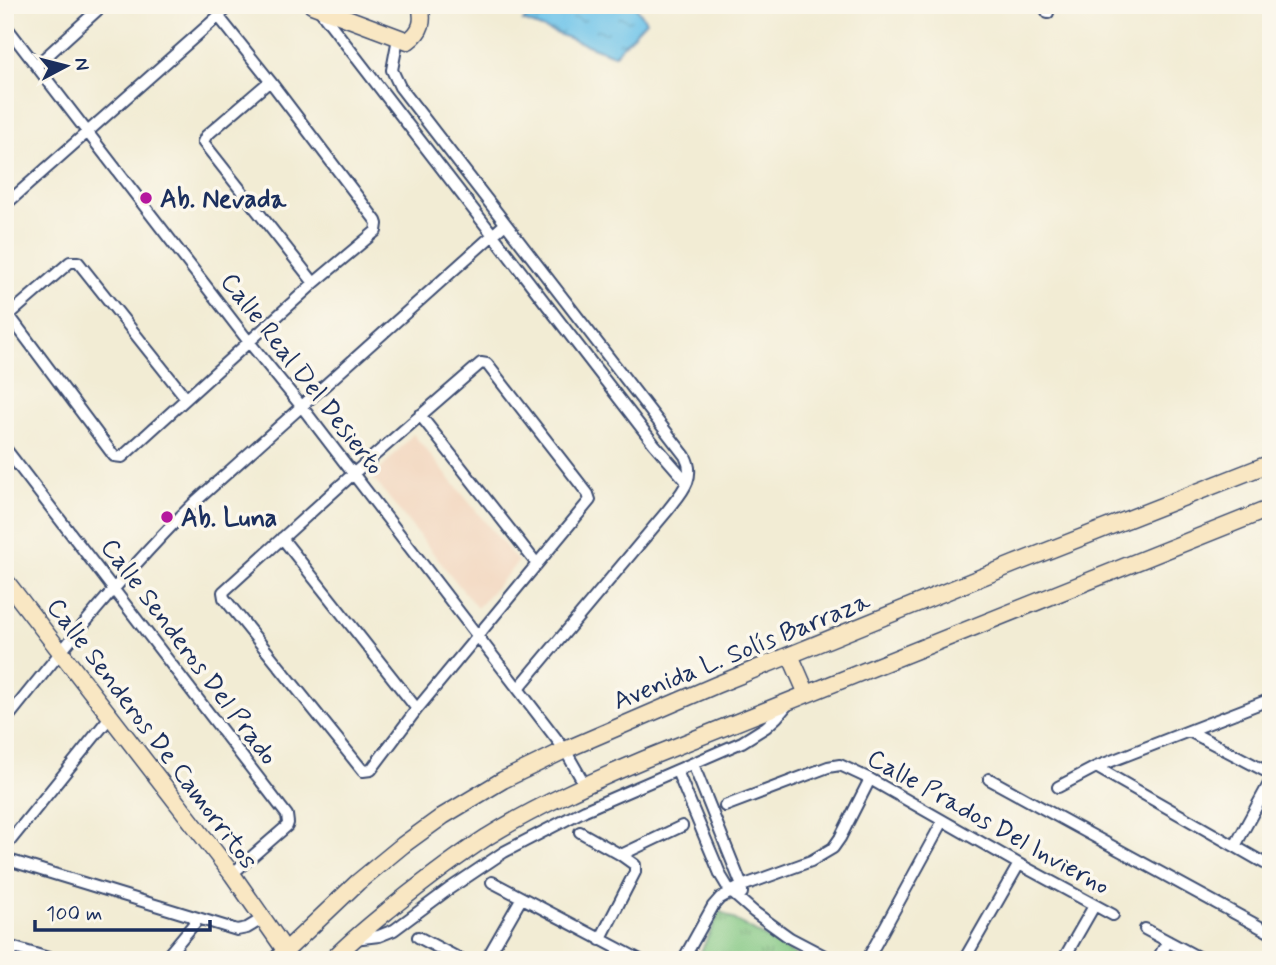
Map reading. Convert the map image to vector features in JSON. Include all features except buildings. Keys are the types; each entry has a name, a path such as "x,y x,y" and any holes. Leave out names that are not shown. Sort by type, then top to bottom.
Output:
{"main road":[{"path":"315,6 403,39 418,33 421,27 420,5"},
{"name":"Avenida L. Solís Barraza","path":"281,955 403,845 443,816 503,780 565,750 790,655 1271,463"},
{"path":"332,960 352,939 436,872 532,811 585,785 1271,508"},
{"name":"Calle Senderos De Camorritos","path":"5,580 232,874 262,919 281,955"},
{"path":"790,655 807,694"}],"street":[{"path":"37,65 103,5"},
{"path":"5,205 231,5"},
{"path":"315,6 654,444 687,482"},
{"path":"186,398 78,262 70,262 7,313 114,456 122,457 314,283 376,232 377,225 219,17"},
{"name":"Calle Real Del Desierto","path":"5,25 565,750 585,785"},
{"path":"403,39 391,65 394,77 685,456 690,469 687,482 660,519 518,690"},
{"path":"270,81 206,136 203,142 314,283"},
{"path":"5,721 61,652 177,520 505,224"},
{"path":"481,363 487,364 590,498 417,709 371,770 365,772 360,770 223,596 225,590 353,474 481,363"},
{"path":"420,415 537,564"},
{"name":"Calle Senderos Del Prado","path":"5,448 287,815 287,826 232,874"},
{"path":"282,538 417,709"},
{"path":"1058,787 1096,767 1271,699"},
{"path":"352,939 379,936 394,930 504,852 585,810 742,743 777,717 790,701"},
{"path":"5,847 110,717"},
{"path":"1189,731 1271,774"},
{"path":"693,764 742,886 743,902"},
{"name":"Calle Prados Del Invierno","path":"725,806 834,765 845,767 1114,915"},
{"path":"1096,767 1271,867"},
{"path":"677,771 730,891 790,938 832,960"},
{"path":"683,960 720,898 742,886 811,861 833,848 870,779"},
{"path":"989,779 1271,933"},
{"path":"1235,846 1271,780"},
{"path":"867,960 943,821"},
{"path":"621,855 681,826"},
{"path":"580,832 635,865 635,872 600,940"},
{"path":"5,859 242,930 262,919"},
{"path":"964,960 1019,864"},
{"path":"492,882 639,960"},
{"path":"486,960 521,899"},
{"path":"1063,960 1094,906"},
{"path":"164,960 198,919"},
{"path":"1145,929 1203,960"},
{"path":"418,937 461,960"},
{"path":"1157,960 1168,941"},
{"path":"5,945 55,960"}],"shaded area":[{"path":"413,434 518,562 477,608 373,478"}],"green space":[{"path":"720,911 804,960 697,960"}],"water":[{"path":"536,5 635,5 646,21 614,55 523,21"}],"place":[{"name":"Ab. Nevada","path":"146,198"},
{"name":"Ab. Luna","path":"167,517"}]}
